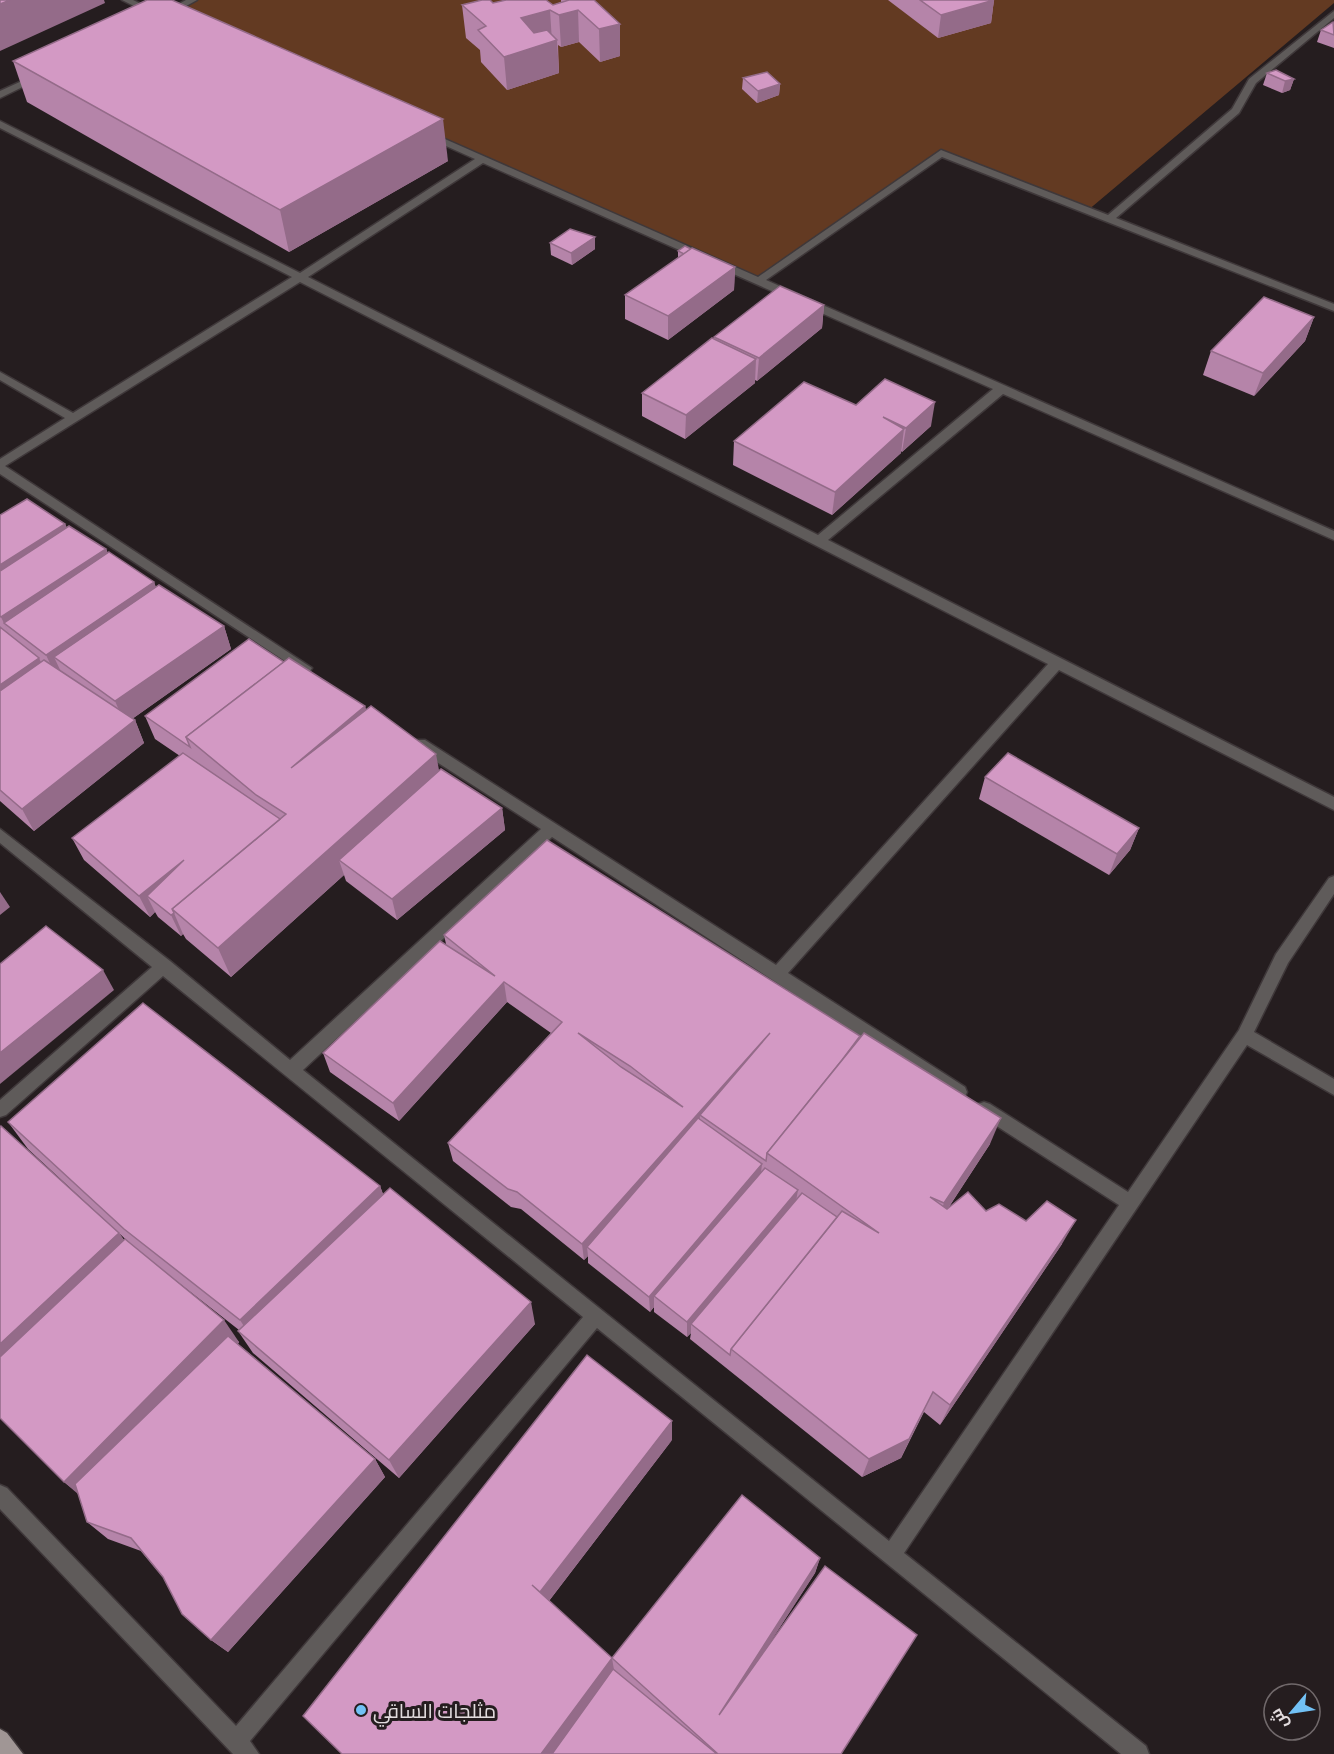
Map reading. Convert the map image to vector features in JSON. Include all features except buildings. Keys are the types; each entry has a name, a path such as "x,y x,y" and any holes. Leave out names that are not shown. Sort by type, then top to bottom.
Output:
{"main road":[{"path":"0,1740 12,1754"}],"street":[{"path":"126,0 173,21"},
{"path":"152,21 193,0"},
{"path":"1108,220 1236,111 1252,81 1334,14"},
{"path":"0,95 51,70"},
{"path":"0,124 1334,804"},
{"path":"418,130 1334,536"},
{"path":"757,282 941,153 1334,308"},
{"path":"320,678 0,466 302,276 482,159"},
{"path":"0,375 73,418"},
{"path":"819,542 1001,389"},
{"path":"777,975 1057,663"},
{"path":"411,737 1131,1203"},
{"path":"292,1070 551,829"},
{"path":"0,835 1138,1754"},
{"path":"892,1554 1245,1035 1282,959 1334,882"},
{"path":"0,1110 164,966"},
{"path":"1245,1035 1334,1088"},
{"path":"0,1495 242,1748 596,1316"}],"shaded area":[{"path":"193,0 1334,0 1334,3 1087,211 941,153 757,282 162,16"}],"place":[{"name":"مثلجات الساقي","path":"361,1710"}]}
